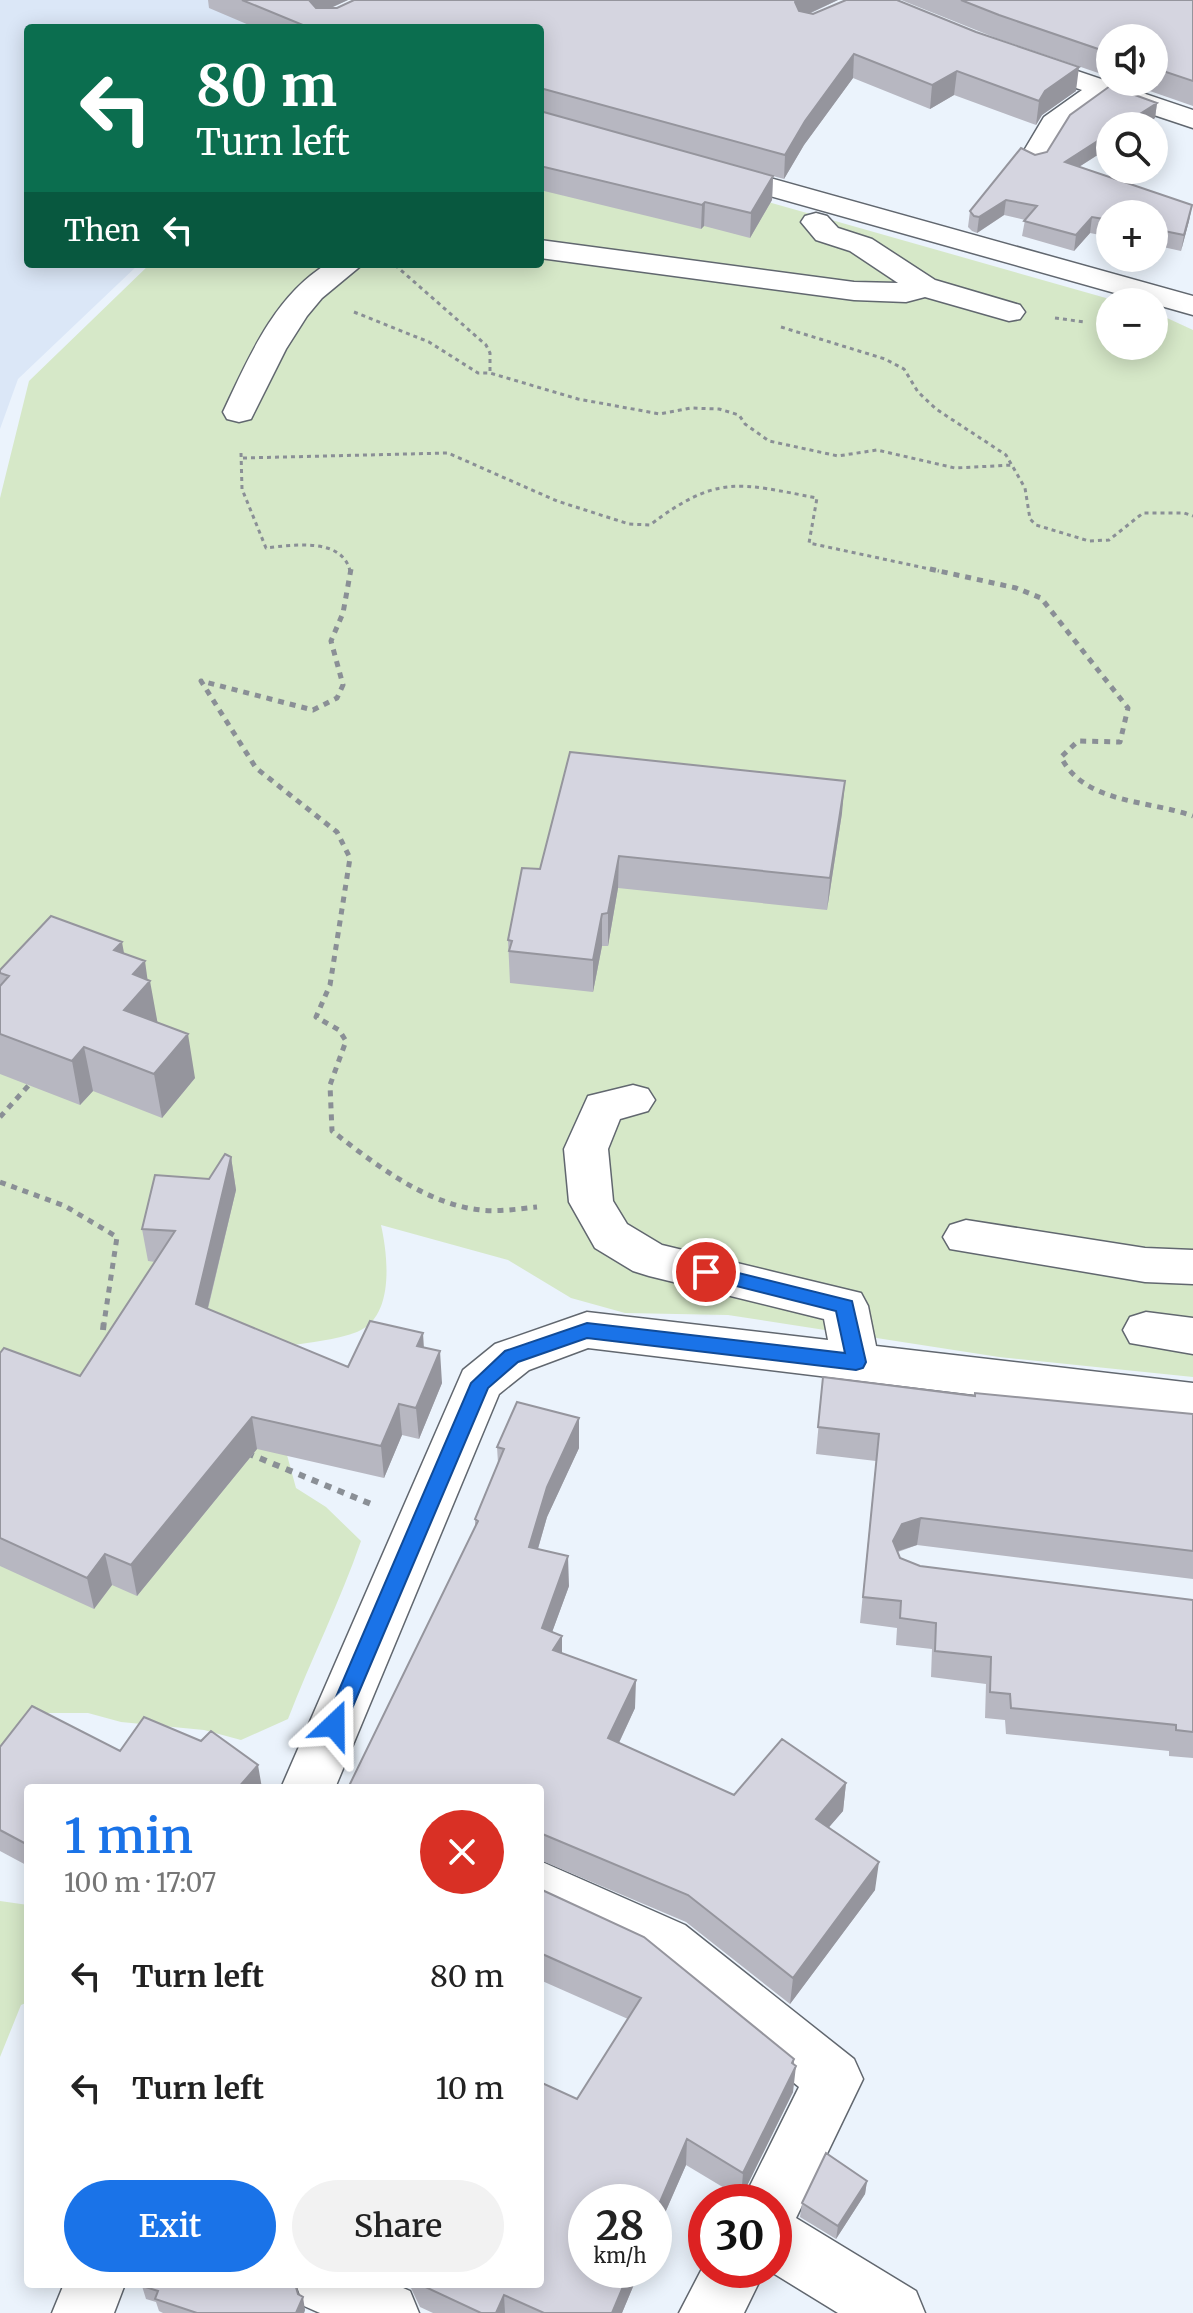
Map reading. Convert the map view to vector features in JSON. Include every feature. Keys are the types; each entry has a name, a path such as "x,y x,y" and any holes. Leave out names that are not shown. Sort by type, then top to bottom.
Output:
{"street":[{"path":"1000,52 1096,86"},
{"path":"1034,159 1054,123 1096,93"},
{"path":"1126,96 1193,119"},
{"path":"685,164 895,226 975,244 1193,306"},
{"path":"809,214 827,234 861,245 924,287 1009,312"},
{"path":"544,250 854,291 906,293 924,287"},
{"path":"239,412 267,354 305,298 330,273 340,268"},
{"path":"633,1100 603,1107 586,1149 591,1202 611,1236 649,1259 845,1306 856,1362"},
{"path":"966,1237 1145,1265 1193,1267"},
{"path":"314,1784 480,1383 512,1357 587,1330 1193,1402"},
{"path":"1146,1330 1193,1336"},
{"path":"544,1888 665,1943 834,2079 781,2184"},
{"path":"792,2250 894,2313"},
{"path":"83,2313 93,2288"},
{"path":"335,2288 388,2313"},
{"path":"710,2313 725,2288"}],"path":[{"path":"399,268 486,345 490,353 490,373"},
{"path":"305,298 331,299 377,323 429,342 478,373 490,373 578,399 660,414 691,408 719,409 739,415 745,424 769,441 838,456 877,450 955,468 1013,465"},
{"path":"776,325 885,359 904,369 918,392 936,409 1006,455 1025,488 1030,519 1036,525 1089,541 1109,540 1143,513 1184,513 1193,516"},
{"path":"239,412 242,489 266,548 311,543 340,553 351,568 343,613 331,641 343,685 337,698 313,710 201,681 256,768 337,832 350,858 330,985 316,1017 339,1030 346,1041 330,1085 332,1131 367,1159 424,1191 475,1209 591,1202"},
{"path":"241,458 448,453 557,501 629,524 650,525 680,502 710,488 751,485 817,498 809,543 1016,588 1041,598 1128,708 1120,742 1078,741 1061,757 1064,770 1077,782 1096,791 1193,816"},
{"path":"0,1117 29,1085"},
{"path":"0,1182 65,1206 117,1237 103,1330"},
{"path":"234,1448 420,1523"}],"shaded area":[{"path":"0,0 336,0 286,24 24,24 24,268 135,268 18,379 0,429"}],"green space":[{"path":"544,138 1096,295 1096,360 1168,360 1168,318 1193,330 1193,1377 999,1357 728,1315 625,1313 571,1298 508,1260 381,1225 387,1269 378,1313 357,1332 289,1346 287,1455 296,1488 326,1507 361,1541 288,1719 241,1740 204,1730 121,1722 88,1713 42,1713 7,1738 0,1747 0,498 29,381 146,268 544,268"},
{"path":"0,1901 24,1904 24,2004 0,2057"}],"building":[{"path":"242,0 309,0 316,8 337,8 354,0 796,0 799,11 813,14 846,0 897,0 976,32 1079,67 1045,91 1039,101 957,71 932,85 854,54 805,121 785,155 544,89 544,24 300,24"},
{"path":"961,0 1193,0 1193,81 1168,73 1168,24 1096,24 1096,48"},
{"path":"1096,96 1138,96 1157,103 1143,112 1096,112 1096,142 1065,162 1096,172 1096,184 1130,184 1192,205 1184,235 1168,232 1168,200 1096,200 1096,218 1092,217 1076,235 1024,221 1037,206 1006,200 979,217 974,216 970,211 1021,148 1035,155 1047,152 1070,115"},
{"path":"544,112 773,176 751,213 705,202 702,205 544,167"},
{"path":"570,752 845,781 830,878 619,856 608,913 602,914 593,960 509,951 512,941 508,940 522,868 540,869"},
{"path":"51,916 122,942 114,950 145,961 133,974 150,981 124,1010 188,1034 154,1074 84,1047 72,1061 0,1034 0,986 9,976 0,973 0,970"},
{"path":"225,1154 231,1157 196,1304 348,1367 370,1321 423,1333 417,1346 440,1351 416,1408 399,1404 381,1446 252,1417 131,1565 105,1554 87,1578 0,1538 0,1353 4,1348 80,1376 175,1231 142,1229 155,1175 209,1179"},
{"path":"823,1377 975,1396 975,1393 1193,1414 1193,1551 921,1518 902,1524 893,1541 900,1558 920,1566 1193,1600 1193,1732 1176,1730 1176,1725 1011,1708 1010,1694 990,1692 991,1657 935,1651 936,1623 900,1618 901,1601 863,1597 879,1434 818,1427"},
{"path":"517,1402 579,1418 547,1487 529,1547 568,1556 542,1628 562,1636 553,1650 636,1680 608,1738 734,1795 782,1739 846,1783 816,1819 879,1862 793,1978 688,1895 544,1835 544,1784 350,1784 478,1521 475,1519 504,1449 497,1447"},
{"path":"32,1706 120,1751 144,1717 201,1741 211,1731 258,1765 241,1784 24,1784 24,1843 0,1830 0,1747"},
{"path":"544,1891 644,1937 794,2059 792,2063 796,2066 743,2173 687,2139 668,2184 568,2184 568,2288 622,2288 612,2313 544,2313 504,2295 496,2313 481,2313 428,2288 544,2288 544,2084 577,2099 641,1998 544,1955"},
{"path":"826,2153 867,2181 838,2226 802,2203"},
{"path":"148,2288 296,2288 303,2297 296,2313 197,2313 155,2299 158,2291"}],"route":[{"path":"334,1725 480,1383 512,1357 587,1330 856,1362 845,1306 706,1272"}]}
